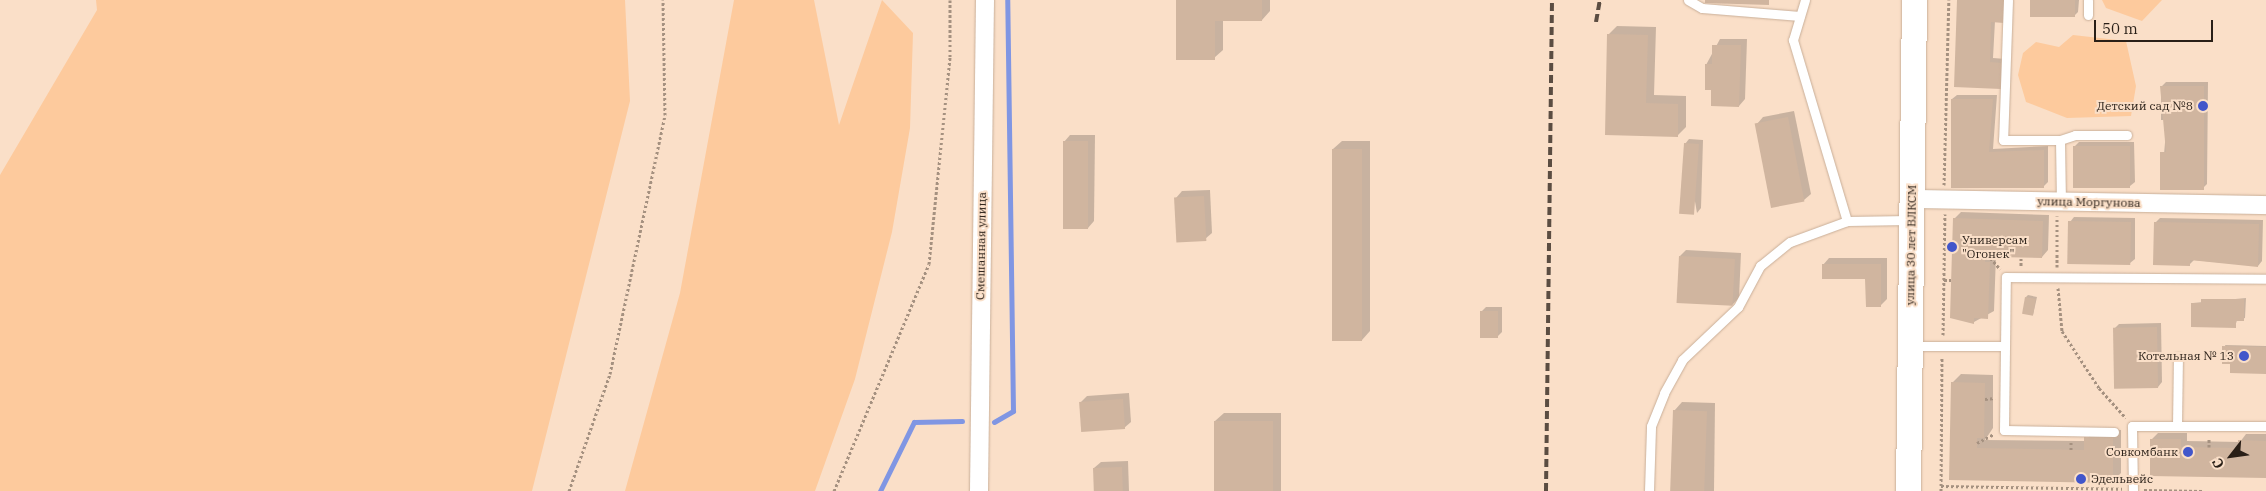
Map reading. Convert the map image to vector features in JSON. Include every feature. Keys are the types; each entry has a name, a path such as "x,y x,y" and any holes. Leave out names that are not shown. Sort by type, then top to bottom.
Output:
{"main road":[{"name":"улица 30 лет ВЛКСМ","path":"1908,491 1914,0"}],"street":[{"name":"Смешанная улица","path":"979,491 985,0"},
{"name":"улица Моргунова","path":"1911,210 2266,205"}],"lane":[{"path":"1688,0 1702,8 1800,16"},
{"path":"1806,0 1793,40 1846,221"},
{"path":"2008,0 2003,140 2060,140 2075,135 2126,135"},
{"path":"2088,0 2088,15"},
{"path":"2059,208 2060,140"},
{"path":"1649,491 1651,426 1682,360 1738,306 1760,266 1775,251 1846,221 1911,210"},
{"path":"2114,432 2004,430 2006,277 2266,280"},
{"path":"1909,346 2005,346"},
{"path":"2177,426 2178,357"},
{"path":"2132,490 2132,426 2266,426"}],"path":[{"path":"569,491 610,374 665,115 663,0"},
{"path":"834,491 929,264 950,57 950,0"},
{"path":"1944,191 1949,0"},
{"path":"2059,208 2057,277 2062,331 2099,388 2132,426"},
{"path":"1945,246 1952,247"},
{"path":"1987,254 2006,277"},
{"path":"1944,280 1951,280"},
{"path":"1977,443 2004,430"},
{"path":"1940,491 1941,486 2203,491"}],"shaded area":[{"path":"96,0 625,0 630,101 532,491 0,491 0,175 97,10"},
{"path":"734,0 814,0 839,125 882,0 913,33 910,128 892,232 855,379 815,491 625,491 680,293"},
{"path":"2102,0 2162,0 2142,21 2106,8"},
{"path":"2073,35 2126,41 2136,86 2131,116 2067,118 2026,102 2018,75 2023,53 2036,42 2059,47"}],"building":[{"path":"1176,0 1262,0 1262,21 1215,21 1215,60 1176,60"},
{"path":"1705,0 1769,0 1769,5 1705,3"},
{"path":"1957,0 2005,0 2004,23 1991,22 1990,62 2002,63 2001,89 1954,87"},
{"path":"2030,0 2075,0 2075,17 2030,17"},
{"path":"1607,34 1648,35 1646,103 1678,104 1678,137 1605,135"},
{"path":"1712,45 1741,45 1739,107 1711,106 1711,90 1705,90 1705,64 1712,64"},
{"path":"2160,86 2204,86 2204,190 2160,190 2160,152 2166,152"},
{"path":"1951,99 1993,99 1989,152 2044,150 2044,188 1951,188"},
{"path":"1788,117 1804,201 1771,208 1755,123"},
{"path":"1063,141 1088,141 1088,229 1063,229"},
{"path":"1684,143 1699,144 1694,215 1679,214"},
{"path":"2073,146 2130,146 2130,188 2073,188"},
{"path":"1332,149 1362,149 1362,341 1332,341"},
{"path":"1204,196 1206,241 1176,243 1174,198"},
{"path":"1953,218 2043,221 2042,258 1996,257 1990,252 1985,256 1985,262 1990,262 1988,319 1974,318 1974,324 1950,318"},
{"path":"2068,221 2131,222 2130,265 2067,264"},
{"path":"2154,222 2259,224 2258,267 2190,260 2190,266 2153,265"},
{"path":"1679,256 1735,259 1732,306 1677,303"},
{"path":"1822,264 1881,264 1881,307 1866,307 1865,279 1822,279"},
{"path":"2025,297 2036,299 2033,316 2022,314"},
{"path":"2201,299 2244,299 2244,321 2236,321 2236,328 2191,327 2191,303 2201,303"},
{"path":"1480,311 1498,311 1498,338 1480,338"},
{"path":"2157,327 2158,388 2114,389 2113,328"},
{"name":"Котельная № 13","path":"2222,346 2266,347 2266,374 2230,373 2230,364 2222,364"},
{"path":"1951,382 1985,383 1984,438 1977,438 1977,448 2084,450 2084,437 2113,438 2113,483 1949,480"},
{"path":"1123,399 1125,429 1081,432 1079,402"},
{"path":"1673,410 1707,411 1704,491 1670,491"},
{"path":"1214,421 1273,421 1273,491 1214,491"},
{"path":"2150,439 2181,439 2181,447 2238,448 2238,440 2266,441 2266,478 2150,476"},
{"path":"1122,467 1123,491 1094,491 1093,468"}],"waterway":[{"path":"994,422 1013,411 1007,0"},
{"path":"880,491 914,422 962,421"}],"railway":[{"path":"1546,491 1552,0"},
{"path":"1596,22 1600,0"}],"place":[{"name":"Детский сад №8","path":"2203,106"},
{"name":"Универсам \"Огонек\"","path":"1952,247"},
{"name":"Котельная № 13","path":"2244,356"},
{"name":"Совкомбанк","path":"2188,452"},
{"name":"Эдельвейс","path":"2081,479"}]}
